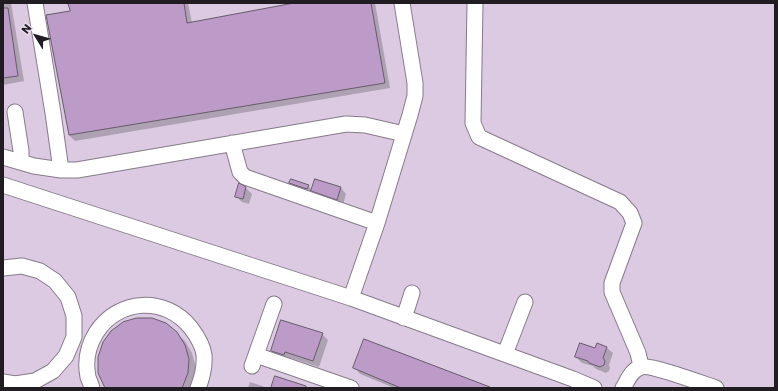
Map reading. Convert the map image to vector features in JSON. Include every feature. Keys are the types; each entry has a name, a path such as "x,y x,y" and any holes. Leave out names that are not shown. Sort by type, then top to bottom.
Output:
{"street":[{"path":"35,3 61,170"},
{"path":"351,298 377,223 415,96 415,83 402,3"},
{"path":"475,3 473,123 479,137 620,202 630,213 634,223 612,283 612,292 642,366"},
{"path":"15,112 21,150 21,162"},
{"path":"3,157 34,166 61,170 77,170 346,124 365,125 404,134"},
{"path":"232,144 240,172 244,178 377,223"},
{"path":"3,186 351,298 573,379 591,388"},
{"path":"3,268 22,266 40,271 56,281 68,297 74,316 74,337 66,356 53,371 35,381 15,384 3,382"},
{"path":"404,318 412,293"},
{"path":"506,354 525,302"},
{"path":"274,304 254,360 334,385 351,388"},
{"path":"92,388 88,377 87,358 91,340 101,325 116,313 133,306 151,305 169,310 185,320 197,336 204,355 203,375 198,388"},
{"path":"66,356 87,358"},
{"path":"624,388 632,372 642,366 655,368 716,388"}],"shaded area":[{"path":"3,3 775,3 775,388 3,388"}],"building":[{"path":"68,3 184,3 187,23 294,3 371,3 385,83 69,135 46,15 70,11"},
{"path":"3,8 8,8 18,76 3,78"},
{"path":"291,179 309,185 307,189 289,183"},
{"path":"315,179 341,187 337,200 311,191"},
{"path":"239,183 246,187 243,199 235,197"},
{"path":"137,318 152,318 166,323 177,332 185,345 189,359 188,373 182,388 105,388 98,373 98,357 103,342 111,331 123,322"},
{"path":"281,320 323,333 313,361 285,352 284,355 271,351"},
{"path":"364,339 490,388 401,388 353,368"},
{"path":"580,343 595,348 597,343 607,347 603,358 605,361 604,365 600,367 575,357"},
{"path":"275,376 306,386 306,388 271,388"}]}
